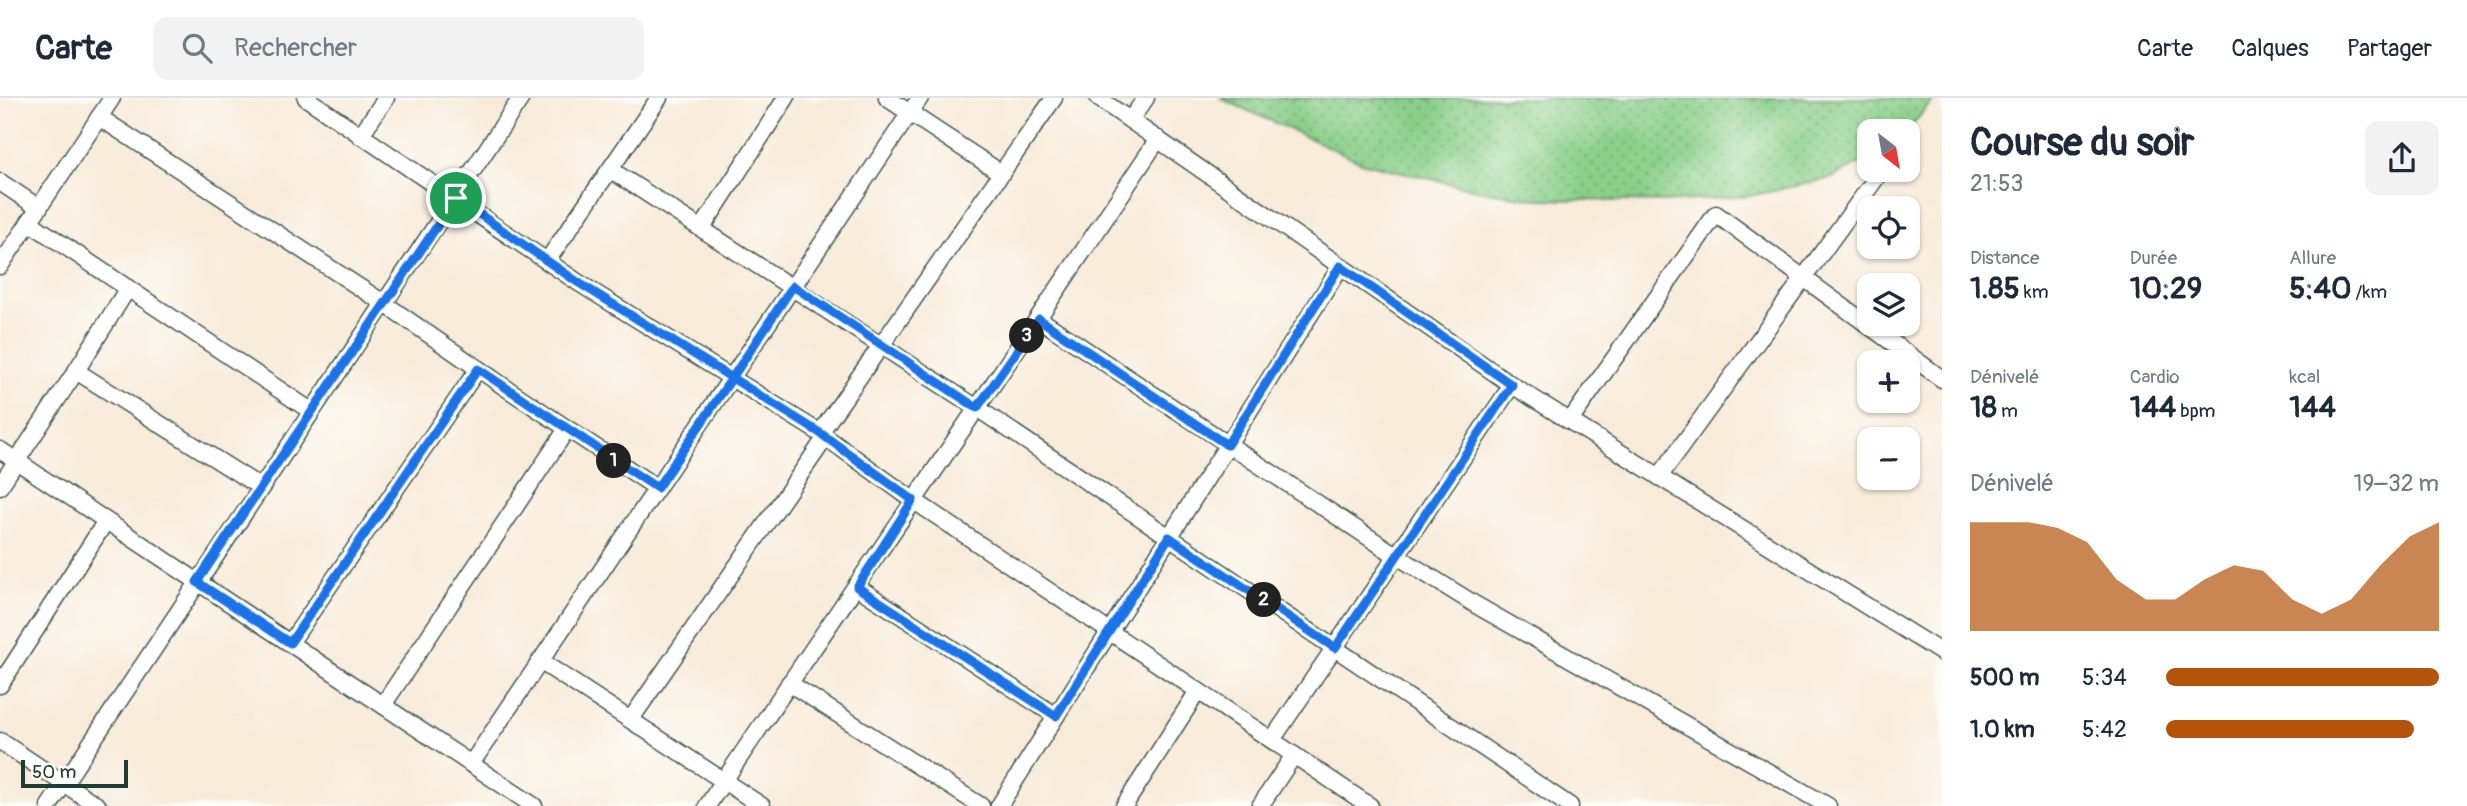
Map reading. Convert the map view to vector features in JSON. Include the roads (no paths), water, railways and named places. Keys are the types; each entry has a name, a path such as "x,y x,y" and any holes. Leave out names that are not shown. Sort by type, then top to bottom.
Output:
{"street":[{"path":"0,266 112,98"},
{"path":"306,98 547,261 823,435 913,500 1370,806"},
{"path":"360,136 386,98"},
{"path":"49,806 521,98"},
{"path":"547,261 659,98"},
{"path":"702,228 786,98"},
{"path":"887,98 1001,173"},
{"path":"471,764 920,98"},
{"path":"631,719 882,345 1054,98"},
{"path":"1098,98 1512,385 1942,653"},
{"path":"1130,120 1146,98"},
{"path":"99,117 385,304 657,488"},
{"path":"707,806 857,587 913,500 1039,319 1158,139"},
{"path":"611,170 977,408 1570,806"},
{"path":"0,182 39,208"},
{"path":"1659,477 1873,182"},
{"path":"1570,421 1716,215 1942,379"},
{"path":"29,222 311,411"},
{"path":"999,806 1340,266"},
{"path":"0,486 128,288"},
{"path":"1039,319 1396,556 1488,612 1828,806"},
{"path":"290,643 478,369"},
{"path":"76,371 260,487"},
{"path":"1272,740 1512,385"},
{"path":"383,705 567,429"},
{"path":"0,450 534,806"},
{"path":"0,685 106,521"},
{"path":"857,587 1056,716"},
{"path":"540,661 762,806"},
{"path":"789,683 981,806"},
{"path":"1124,806 1198,691"},
{"path":"0,741 98,806"},
{"path":"1260,806 1294,755"}]}
